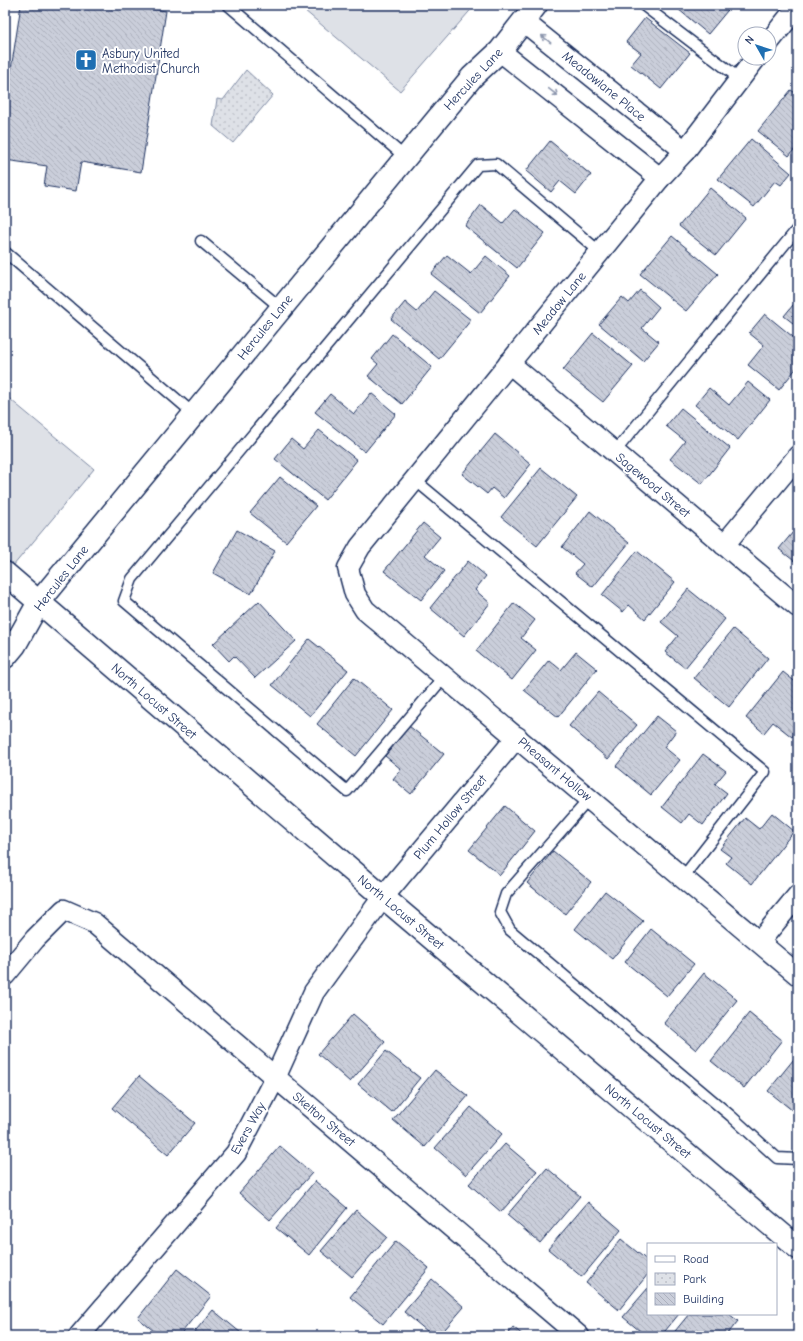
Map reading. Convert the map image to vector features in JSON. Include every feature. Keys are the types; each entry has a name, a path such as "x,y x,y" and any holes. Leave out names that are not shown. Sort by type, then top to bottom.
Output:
{"main road":[{"name":"Hercules Lane","path":"5,657 15,645 39,602 472,77 500,51 530,13"},
{"name":"North Locust Street","path":"5,573 798,1248"}],"street":[{"path":"777,32 798,6"},
{"name":"Meadowlane Place","path":"530,13 685,151"},
{"path":"500,51 660,178"},
{"name":"Meadow Lane","path":"360,547 660,178 685,151 750,66"},
{"name":"Sagewood Street","path":"509,363 798,607"},
{"path":"724,545 798,456"},
{"name":"Pheasant Hollow","path":"360,547 348,568 355,594 366,610 760,941 798,975"},
{"name":"Plum Hollow Street","path":"383,896 517,737"},
{"path":"760,941 798,895"},
{"name":"Evers Way","path":"86,1333 236,1153 275,1078 314,992 383,896"},
{"name":"Skelton Street","path":"5,975 35,940 64,910 94,923 579,1336"}],"lane":[{"path":"228,5 406,158"},
{"path":"643,5 740,79"},
{"path":"445,676 347,790 124,601 132,579 478,165 496,164 600,252"},
{"path":"614,453 798,228"},
{"path":"201,241 281,308"},
{"path":"5,252 194,414"},
{"path":"415,480 765,772 683,877"},
{"path":"590,798 506,894 500,912 510,930 731,1116 777,1158 798,1159"}],"green space":[{"path":"298,5 475,5 400,91"},
{"path":"246,70 273,95 233,143 213,126 217,99 223,100"},
{"path":"5,395 94,469 13,566 5,559"}],"building":[{"name":"Asbury United Methodist Church","path":"21,5 125,5 166,11 141,172 81,162 76,191 44,186 47,166 5,160 5,108"},
{"path":"681,5 732,5 708,34 678,9"},
{"path":"645,18 690,53 661,89 631,65 641,53 626,42"},
{"path":"791,90 798,95 798,145 789,156 758,131"},
{"path":"751,139 791,173 781,185 775,181 754,207 718,179"},
{"path":"550,141 591,175 576,194 560,181 551,192 526,171"},
{"path":"710,188 746,218 716,255 679,226"},
{"path":"481,205 503,223 515,209 545,233 517,268 465,226"},
{"path":"672,236 718,274 686,311 640,274"},
{"path":"447,255 471,274 486,256 510,276 480,313 431,274"},
{"path":"640,290 659,307 642,328 659,342 643,361 599,324 622,297 629,303"},
{"path":"434,291 471,320 439,359 391,319 405,302 417,312"},
{"path":"798,299 798,327 784,316"},
{"path":"765,314 798,341 798,366 779,390 748,365 764,345 749,333"},
{"path":"593,333 633,366 603,402 563,370"},
{"path":"392,334 432,367 402,404 368,376 378,364 372,359"},
{"path":"748,382 770,400 738,440 695,405 709,388 729,405"},
{"path":"371,393 396,414 365,452 315,412 330,394 354,414"},
{"path":"681,408 730,448 702,484 670,459 685,441 666,426"},
{"path":"319,430 357,460 325,500 275,459 291,439 303,449"},
{"path":"495,434 531,464 504,498 492,488 487,494 462,474"},
{"path":"541,468 577,497 537,546 501,517"},
{"path":"280,477 316,506 286,542 250,513"},
{"path":"590,511 629,543 593,587 575,573 583,564 562,547"},
{"path":"423,523 440,537 425,555 444,571 421,600 384,571"},
{"path":"798,526 798,564 779,549"},
{"path":"237,530 275,551 251,594 213,573"},
{"path":"637,551 675,582 645,619 629,605 623,612 602,595"},
{"path":"468,561 486,576 475,590 490,603 464,636 430,608"},
{"path":"688,589 725,619 685,668 665,652 678,636 661,622"},
{"path":"259,601 296,641 255,678 234,656 229,661 213,644"},
{"path":"514,603 535,620 521,638 536,650 512,680 476,651"},
{"path":"733,629 768,658 729,707 694,678"},
{"path":"309,639 348,670 310,716 272,685"},
{"path":"576,652 597,669 558,717 524,690 549,660 561,670"},
{"path":"783,672 798,684 798,729 792,737 773,722 764,733 746,718"},
{"path":"354,678 393,710 356,756 317,724"},
{"path":"598,692 637,725 608,759 569,726"},
{"path":"657,716 676,731 664,747 680,760 651,795 616,766"},
{"path":"409,726 444,754 411,794 393,779 401,769 385,756"},
{"path":"703,754 726,771 715,784 727,793 703,825 689,814 682,823 662,807"},
{"path":"505,806 535,831 500,875 469,850"},
{"path":"772,813 794,831 752,884 726,863 731,857 720,849 745,818 759,829"},
{"path":"553,851 591,882 565,914 527,883"},
{"path":"605,891 643,921 612,959 575,929"},
{"path":"651,929 694,964 667,996 625,962"},
{"path":"704,973 737,1000 696,1050 664,1023"},
{"path":"749,1013 782,1040 744,1088 711,1061"},
{"path":"353,1014 385,1042 350,1082 318,1054"},
{"path":"386,1051 420,1078 392,1112 358,1084"},
{"path":"798,1054 798,1115 768,1091"},
{"path":"435,1070 468,1096 425,1147 393,1120"},
{"path":"139,1076 195,1123 168,1155 112,1108"},
{"path":"471,1107 502,1134 466,1175 435,1148"},
{"path":"505,1144 537,1171 501,1212 469,1184"},
{"path":"280,1146 312,1173 270,1220 239,1193"},
{"path":"547,1168 580,1196 540,1243 507,1215"},
{"path":"315,1181 347,1208 309,1255 276,1228"},
{"path":"588,1202 621,1230 582,1277 548,1249"},
{"path":"356,1210 387,1237 352,1277 321,1251"},
{"path":"621,1239 647,1260 647,1275 619,1310 586,1283"},
{"path":"396,1241 429,1268 383,1324 350,1297"},
{"path":"177,1269 211,1296 179,1336 160,1336 138,1318"},
{"path":"432,1279 464,1307 439,1336 433,1336 404,1312"},
{"path":"647,1289 647,1315 678,1315 661,1336 646,1336 623,1317"},
{"path":"213,1310 241,1333 239,1336 191,1336"},
{"path":"688,1315 730,1315 738,1321 726,1336 671,1336"},
{"path":"513,1327 524,1336 506,1336"},
{"path":"259,1329 267,1336 252,1336"}],"place":[{"name":"Asbury United Methodist Church","path":"86,60"}]}
